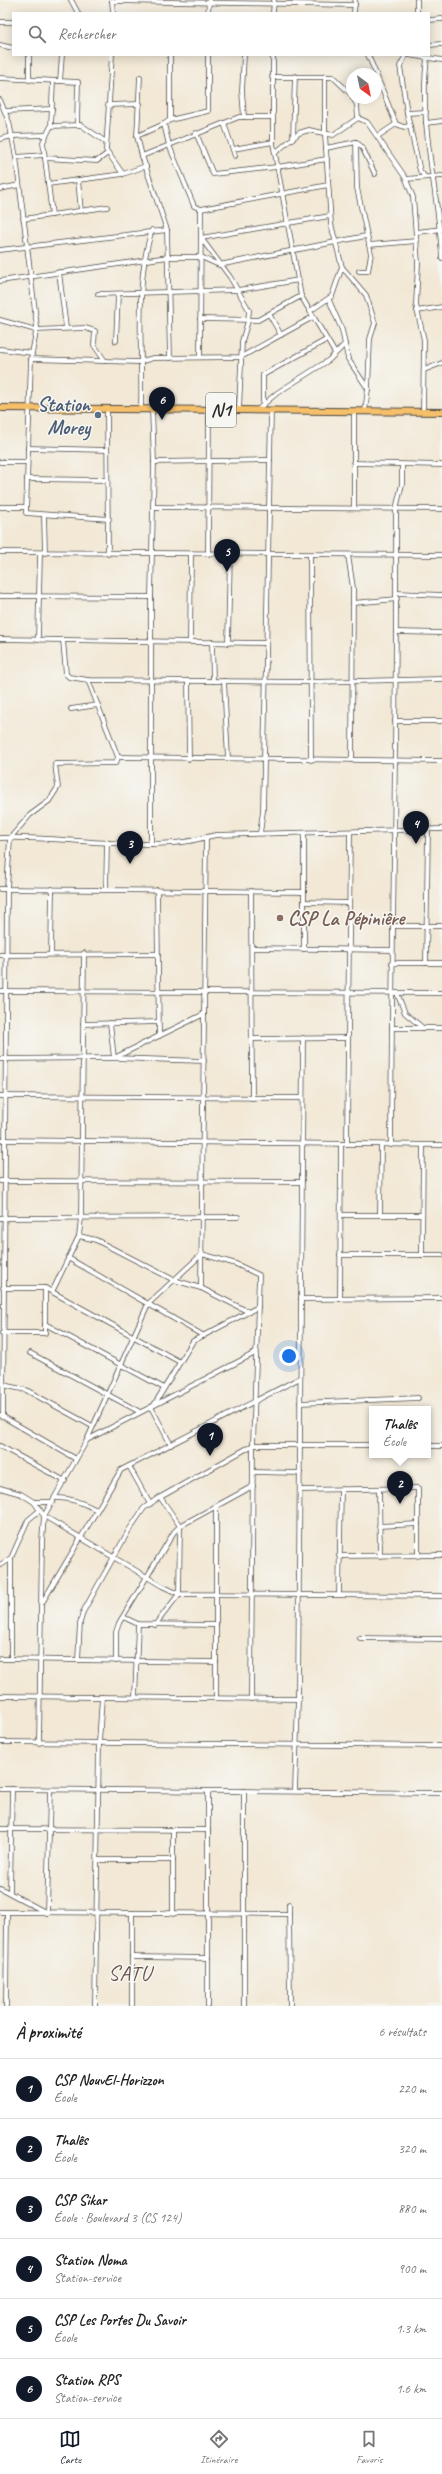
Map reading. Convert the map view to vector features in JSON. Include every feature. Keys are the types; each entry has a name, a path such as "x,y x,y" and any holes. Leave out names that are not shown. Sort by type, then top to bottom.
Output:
{"main road":[{"name":"N1","path":"0,408 442,412"}],"street":[{"path":"71,0 77,12"},
{"path":"354,0 354,12"},
{"path":"417,0 417,12"},
{"path":"113,12 112,1 324,2 354,5"},
{"path":"208,12 209,1"},
{"path":"273,12 274,2"},
{"path":"430,20 442,19"},
{"path":"0,22 12,22"},
{"path":"430,45 442,44"},
{"path":"0,45 12,48"},
{"path":"29,56 29,80"},
{"path":"60,81 62,56"},
{"path":"112,56 106,142 108,153 123,174"},
{"path":"170,56 170,120"},
{"path":"138,136 170,120 208,110 208,56"},
{"path":"244,56 242,91 244,117"},
{"path":"273,56 273,142 301,296 335,353"},
{"path":"368,56 373,68"},
{"path":"406,56 400,66 407,113 420,171 425,177"},
{"path":"414,56 442,60"},
{"path":"427,58 425,74 426,123 441,229 442,258"},
{"path":"293,139 295,76"},
{"path":"272,77 325,76 336,78 346,89"},
{"path":"325,76 325,134 330,216 342,267 363,290 375,323 370,339 368,389 365,411"},
{"path":"0,78 78,82 78,124"},
{"path":"140,78 138,136 142,156 167,230 170,358"},
{"path":"52,215 43,142 45,135 52,126 53,81"},
{"path":"382,89 396,124 404,128 410,126"},
{"path":"0,100 5,111 16,157 36,330 31,359 26,513 109,519"},
{"path":"108,105 140,104"},
{"path":"356,104 358,118"},
{"path":"5,111 52,109"},
{"path":"407,113 426,112"},
{"path":"142,156 196,133 244,117 272,117"},
{"path":"275,153 293,139 309,130 333,135 358,118"},
{"path":"358,118 367,122 378,136 406,179 413,197 417,241 417,311 424,340 423,412"},
{"path":"426,123 442,121"},
{"path":"224,123 235,156"},
{"path":"52,126 78,124 86,127 106,142"},
{"path":"164,124 169,144 191,202 194,206 201,209 328,185"},
{"path":"378,136 396,124"},
{"path":"196,133 213,174 277,167 327,159"},
{"path":"0,139 12,136 45,135"},
{"path":"233,149 273,142"},
{"path":"326,148 356,142"},
{"path":"356,142 362,147 375,174"},
{"path":"356,142 357,188 370,254 368,271 359,271"},
{"path":"16,157 44,157 96,161 108,153"},
{"path":"48,184 123,174 146,166"},
{"path":"406,179 442,176"},
{"path":"78,180 81,210"},
{"path":"0,189 19,185"},
{"path":"23,219 107,207"},
{"path":"200,357 201,209"},
{"path":"201,238 330,216"},
{"path":"416,232 441,229"},
{"path":"0,250 152,230 167,230"},
{"path":"141,409 143,361 142,293 144,261 152,230"},
{"path":"0,281 168,257 201,257 220,265 366,236"},
{"path":"201,238 238,290 248,307 248,321 242,341 239,410"},
{"path":"369,244 417,241"},
{"path":"310,310 328,300 334,292 342,267"},
{"path":"59,272 66,328"},
{"path":"98,294 238,290 299,280"},
{"path":"116,342 118,294"},
{"path":"200,319 258,320 301,296"},
{"path":"328,300 342,330 348,359 368,389"},
{"path":"417,311 442,307"},
{"path":"269,314 281,335"},
{"path":"31,359 143,361 153,358 241,356 313,317"},
{"path":"0,320 36,330 84,328 95,332 94,345 105,361"},
{"path":"263,404 263,375 326,340"},
{"path":"256,410 329,360 345,344"},
{"path":"0,349 32,353"},
{"path":"424,370 442,364"},
{"path":"107,409 109,519 108,554"},
{"path":"151,844 151,596 154,507 152,409"},
{"path":"208,554 210,410"},
{"path":"260,833 263,811 270,410"},
{"path":"354,411 354,508"},
{"path":"28,448 107,450"},
{"path":"154,462 270,460"},
{"path":"0,462 27,462"},
{"path":"354,463 442,465"},
{"path":"391,1145 392,1028 394,993 392,963 393,832 397,681 396,509 402,484 402,464"},
{"path":"27,479 108,480"},
{"path":"0,508 26,507"},
{"path":"154,507 442,509"},
{"path":"38,640 44,515"},
{"path":"0,552 108,554 442,555"},
{"path":"190,554 190,642"},
{"path":"228,643 230,554"},
{"path":"310,555 311,760"},
{"path":"348,555 353,584 352,760"},
{"path":"397,593 442,595"},
{"path":"0,596 151,596"},
{"path":"353,603 397,599"},
{"path":"396,632 442,633"},
{"path":"0,639 266,643"},
{"path":"62,640 66,674 69,677 88,680 152,682 266,680 310,682 442,679"},
{"path":"212,642 213,681"},
{"path":"76,1459 1,1416 3,1288 2,1096 5,1059 7,889 10,838 30,815 49,801 58,787 55,764 116,763 118,757 88,680"},
{"path":"188,681 189,759"},
{"path":"224,681 228,759"},
{"path":"70,709 98,705"},
{"path":"395,721 442,721"},
{"path":"118,757 442,761"},
{"path":"0,838 151,844 185,842 206,837 260,833 304,834 393,832 442,829"},
{"path":"426,963 428,830"},
{"path":"347,1144 348,903 350,832"},
{"path":"304,834 304,949"},
{"path":"202,1288 206,837"},
{"path":"106,889 107,842"},
{"path":"0,889 304,892"},
{"path":"51,954 52,889"},
{"path":"157,890 159,1036"},
{"path":"251,891 252,1098"},
{"path":"304,902 348,903"},
{"path":"392,926 442,926"},
{"path":"252,948 392,950"},
{"path":"0,955 84,953 158,954"},
{"path":"52,1292 78,1236 81,1218 84,953"},
{"path":"392,963 442,963"},
{"path":"0,991 442,993"},
{"path":"394,993 405,1013 424,1028"},
{"path":"114,1058 204,1014"},
{"path":"83,1024 158,1022"},
{"path":"110,1023 114,1058"},
{"path":"392,1028 442,1028"},
{"path":"295,1791 298,1699 303,1038"},
{"path":"252,1039 347,1038"},
{"path":"0,1059 83,1060 114,1058 204,1061"},
{"path":"2,1096 302,1098"},
{"path":"2,1140 442,1145"},
{"path":"340,1299 341,1144"},
{"path":"380,1215 381,1145"},
{"path":"422,1255 423,1145"},
{"path":"2,1181 302,1182"},
{"path":"340,1215 422,1215"},
{"path":"2,1218 238,1217"},
{"path":"78,1236 96,1240 174,1280 202,1288 249,1312"},
{"path":"40,1742 42,1540 44,1516 87,1440 148,1304 202,1254"},
{"path":"202,1254 230,1262 259,1275 253,1445 251,1699"},
{"path":"340,1255 442,1255"},
{"path":"68,1258 204,1336"},
{"path":"3,1288 45,1288 180,1362"},
{"path":"2,1333 45,1333 45,1288"},
{"path":"301,1299 442,1298"},
{"path":"152,1406 193,1341 258,1307"},
{"path":"45,1324 164,1388"},
{"path":"87,1440 257,1352"},
{"path":"30,1353 140,1412"},
{"path":"42,1603 121,1470 300,1378"},
{"path":"2,1385 26,1390 92,1426"},
{"path":"300,1402 418,1398"},
{"path":"152,1406 171,1445"},
{"path":"78,1660 80,1624 83,1612 115,1558 129,1530 144,1508 160,1497 253,1445 369,1445"},
{"path":"0,1446 65,1481"},
{"path":"431,1446 442,1446"},
{"path":"129,1466 150,1504"},
{"path":"253,1472 300,1473"},
{"path":"116,1661 116,1632 123,1617 180,1526 216,1508 253,1486"},
{"path":"0,1488 21,1494 34,1502 44,1516 147,1577 179,1594 442,1596"},
{"path":"300,1490 418,1488 418,1556"},
{"path":"338,1595 341,1489"},
{"path":"379,1489 380,1556"},
{"path":"155,1625 179,1594 180,1526 160,1497"},
{"path":"34,1502 64,1498 79,1502 97,1510"},
{"path":"216,1508 216,1698"},
{"path":"11,1659 11,1558 28,1520 40,1510"},
{"path":"380,1526 418,1524"},
{"path":"339,1556 442,1555"},
{"path":"0,1565 11,1558"},
{"path":"123,1617 138,1624 216,1625"},
{"path":"135,1697 138,1624"},
{"path":"360,1638 442,1639"},
{"path":"0,1659 216,1662"},
{"path":"0,1696 298,1699"},
{"path":"96,2006 98,1790 102,1697"},
{"path":"0,1742 442,1746"},
{"path":"0,1789 442,1793"},
{"path":"10,1891 12,1789"},
{"path":"47,1913 50,1790"},
{"path":"208,1791 208,2006"},
{"path":"244,1791 244,2006"},
{"path":"0,1829 208,1830"},
{"path":"173,1830 174,1914"},
{"path":"98,1860 173,1860"},
{"path":"0,1888 10,1891 47,1913"},
{"path":"289,1904 290,2006"},
{"path":"0,1912 289,1914"},
{"path":"6,2006 7,1912"},
{"path":"132,1913 132,2006"},
{"path":"132,1958 208,1958"}],"place":[{"name":"Station Morey","path":"98,415"},
{"name":"Station RPS","path":"162,420"},
{"name":"CSP Les Portes Du Savoir","path":"227,572"},
{"name":"Station Noma","path":"416,844"},
{"name":"CSP Sikar","path":"130,864"},
{"name":"CSP La Pépiniêre","path":"280,918"},
{"name":"CSP NouvEl-Horizzon","path":"210,1456"},
{"name":"Thalês","path":"400,1504"}],"district":[{"name":"SATU","path":"130,1973"}]}
